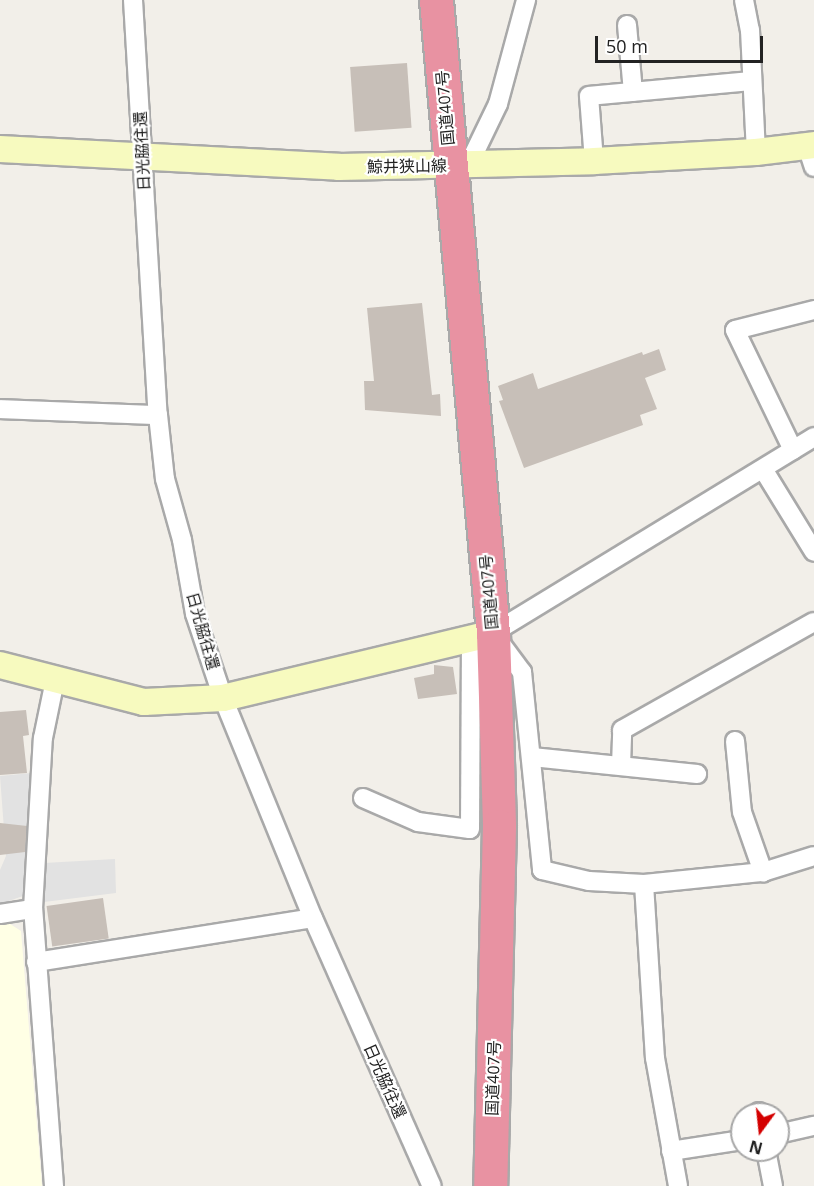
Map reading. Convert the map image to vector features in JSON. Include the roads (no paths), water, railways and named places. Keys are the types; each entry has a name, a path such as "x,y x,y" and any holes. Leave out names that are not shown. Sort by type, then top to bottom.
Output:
{"highway":[{"name":"国道407号","path":"436,0 460,165 482,636 499,825 490,1186"}],"main road":[{"name":"鯨井狭山線","path":"0,149 294,165 460,165 594,161 756,152 812,152"},
{"path":"0,665 144,702 223,698 482,636"}],"street":[{"name":"日光脇往還","path":"133,0 158,415 165,479 182,540 195,614 223,698 313,918 432,1186"},
{"path":"460,165 498,104 526,0"},
{"path":"744,0 750,30 750,81 756,152"},
{"path":"627,25 633,92"},
{"path":"594,161 589,96 750,81"},
{"path":"793,450 735,330 814,310"},
{"path":"0,409 158,415"},
{"path":"482,636 814,437"},
{"path":"763,469 814,552"},
{"path":"621,766 622,730 814,622"},
{"path":"482,636 522,672 542,870 589,881 644,884 763,872 814,856"},
{"path":"363,798 418,822 470,828 482,636"},
{"path":"54,1186 33,909 43,738 55,680"},
{"path":"735,741 741,812 763,872"},
{"path":"532,757 697,774"},
{"path":"644,884 655,1058 678,1186"},
{"path":"0,914 33,909"},
{"path":"36,962 313,918"},
{"path":"790,1131 814,1126"},
{"path":"671,1150 730,1142"},
{"path":"769,1162 774,1186"}]}
